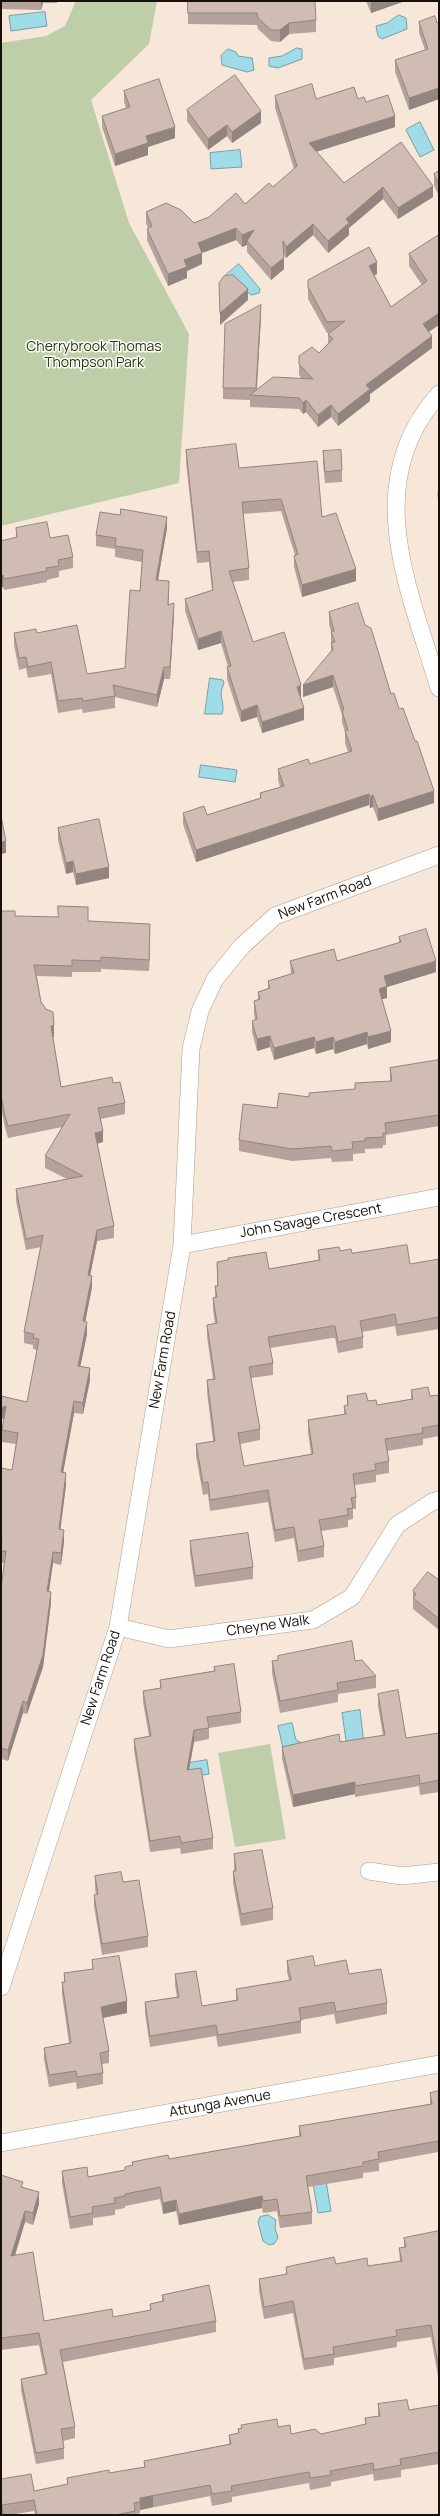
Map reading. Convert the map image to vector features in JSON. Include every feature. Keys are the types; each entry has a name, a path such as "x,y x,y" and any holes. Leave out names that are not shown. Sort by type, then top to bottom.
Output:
{"street":[{"path":"439,394 411,437 396,484 396,526 402,563 439,688"},
{"name":"New Farm Road","path":"1,1988 118,1627 182,1245 191,1049 200,1011 215,979 242,946 275,916 439,855"},
{"name":"John Savage Crescent","path":"182,1245 439,1197"},
{"name":"Cheyne Walk","path":"118,1627 169,1639 313,1620 352,1598 397,1524 432,1502 439,1500"},
{"path":"369,1871 402,1876 439,1872"},
{"name":"Attunga Avenue","path":"1,2143 439,2064"}],"green space":[{"name":"Cherrybrook Thomas Thompson Park","path":"76,1 157,1 149,44 91,100 129,223 189,334 179,483 1,526 1,43 46,36 65,26"},
{"path":"270,1744 286,1839 235,1847 218,1753"}],"water":[{"path":"45,12 47,26 11,31 9,16"},
{"path":"399,15 406,18 407,29 382,39 378,36 376,26 387,23"},
{"path":"297,48 302,49 302,59 278,68 269,66 269,58 282,56"},
{"path":"228,49 236,52 238,56 252,58 254,70 247,72 222,65 221,56"},
{"path":"420,122 434,150 420,157 406,130"},
{"path":"240,150 242,167 211,169 210,153"},
{"path":"239,264 260,289 259,293 251,295 226,275"},
{"path":"210,678 223,680 224,683 221,692 223,706 222,714 205,714"},
{"path":"201,765 237,770 235,782 199,777"},
{"path":"360,1710 364,1744 347,1747 342,1713"},
{"path":"292,1723 296,1740 302,1743 284,1753 278,1726"},
{"path":"207,1760 209,1774 168,1780 166,1767"},
{"path":"325,2175 331,2211 318,2213 312,2177"},
{"path":"268,2215 276,2220 275,2228 278,2238 274,2244 269,2245 263,2241 258,2222 260,2217"}],"building":[{"path":"188,1 315,1 316,20 289,23 280,30 271,30 258,18 257,13 188,13"},
{"path":"435,16 437,23 439,22 439,88 409,98 395,60 428,49 419,22"},
{"path":"235,75 261,111 232,132 227,125 208,139 187,110"},
{"path":"159,79 175,127 146,136 148,143 115,154 102,116 130,107 124,91"},
{"path":"312,84 316,99 354,87 358,99 364,97 366,102 388,95 395,116 309,143 344,183 401,142 433,186 398,208 383,187 346,219 349,223 328,241 313,224 286,247 283,241 284,258 271,268 247,241 254,230 242,235 236,228 198,243 202,253 184,260 187,267 168,274 147,229 152,226 146,212 166,203 181,210 194,223 209,217 236,193 245,204 269,183 273,187 297,166 275,96"},
{"path":"439,171 439,185 434,174"},
{"path":"439,235 439,313 423,324 432,336 366,385 370,389 338,414 331,405 318,415 306,400 303,403 299,398 250,395 273,377 313,379 299,364 299,356 312,347 319,353 333,339 328,334 345,321 327,322 308,287 308,280 369,247 377,262 369,266 391,307 427,281 409,254"},
{"path":"233,275 248,289 220,313 219,283 224,276"},
{"path":"261,305 256,388 223,388 225,324"},
{"path":"236,444 239,468 317,461 322,517 336,513 356,569 302,585 294,556 298,554 281,499 242,502 249,568 229,571 253,642 284,632 301,685 297,687 304,708 262,722 257,705 241,711 227,667 231,666 221,631 198,639 185,599 213,590 209,551 197,552 186,450"},
{"path":"341,450 342,470 325,472 323,451"},
{"path":"121,509 167,517 156,580 169,581 168,605 174,603 170,667 164,667 157,695 113,685 115,696 83,701 82,698 58,701 51,662 28,667 26,657 19,658 14,633 36,629 37,633 77,625 87,674 125,668 130,590 140,591 143,550 115,546 116,538 96,535 100,512 120,515"},
{"path":"47,522 50,538 68,535 73,557 58,560 59,566 46,568 47,571 4,579 3,575 1,576 1,541 17,537 16,528"},
{"path":"358,603 365,625 371,628 391,694 394,693 399,709 403,708 415,741 417,741 434,791 378,809 373,795 370,797 369,794 196,850 183,813 204,806 207,815 261,798 260,793 284,786 278,769 308,759 310,764 352,751 345,731 348,730 342,711 344,710 333,675 303,685 333,649 331,643 335,642 331,632 334,631 329,612"},
{"path":"1,816 6,841 1,842"},
{"path":"99,819 109,867 76,874 73,861 66,863 58,828"},
{"path":"58,906 88,907 88,921 150,924 149,960 101,957 101,961 72,960 72,966 34,965 41,1002 46,1009 53,1012 54,1025 51,1026 61,1087 112,1077 113,1083 120,1082 125,1103 98,1108 103,1131 95,1133 114,1226 97,1230 88,1275 92,1276 83,1321 87,1322 78,1366 90,1368 83,1403 74,1401 61,1472 66,1473 59,1529 64,1530 61,1553 53,1552 47,1591 51,1592 43,1655 27,1703 23,1701 8,1750 1,1748 1,1588 6,1551 1,1551 1,1468 12,1470 18,1433 2,1430 6,1406 1,1408 1,1396 27,1402 39,1339 33,1338 34,1334 24,1332 43,1235 26,1239 16,1189 83,1176 45,1156 70,1114 8,1126 1,1095 1,911 15,911 15,916 58,917"},
{"path":"426,929 436,961 384,976 387,986 379,989 391,1031 368,1037 367,1032 335,1042 333,1037 316,1042 314,1037 274,1048 270,1036 257,1039 252,1021 257,1019 254,1001 260,999 258,992 270,988 268,981 294,973 290,961 334,949 337,961 401,942 399,937"},
{"path":"439,1060 439,1115 385,1123 386,1133 383,1133 383,1137 365,1138 365,1141 352,1142 353,1149 332,1151 331,1146 292,1149 239,1140 243,1104 277,1108 279,1093 309,1097 309,1093 355,1089 355,1083 392,1081 390,1068"},
{"path":"407,1245 410,1264 439,1259 439,1317 397,1325 395,1314 360,1321 363,1337 338,1342 335,1326 268,1337 273,1363 249,1367 260,1429 238,1433 244,1466 313,1454 308,1420 346,1414 344,1406 348,1405 347,1396 366,1393 368,1401 376,1400 377,1405 413,1399 411,1390 428,1387 430,1396 439,1395 439,1425 422,1428 423,1433 385,1439 389,1461 375,1464 376,1470 353,1474 356,1497 351,1498 353,1508 347,1509 348,1515 319,1520 324,1546 298,1551 294,1527 275,1530 268,1490 210,1500 208,1482 203,1483 196,1444 215,1441 207,1380 215,1379 207,1325 217,1323 213,1298 217,1297 215,1286 218,1286 217,1262 228,1260 228,1258 266,1252 269,1269 320,1260 318,1250 339,1247 340,1251 351,1249 352,1253"},
{"path":"248,1533 253,1567 195,1576 190,1541"},
{"path":"428,1572 439,1580 439,1619 413,1598 416,1594 413,1591"},
{"path":"352,1641 355,1661 362,1660 376,1676 337,1683 338,1690 280,1701 272,1661 278,1660 278,1656"},
{"path":"234,1664 241,1712 207,1717 209,1728 194,1730 187,1770 201,1768 213,1838 181,1843 180,1836 150,1841 134,1739 151,1736 143,1691 161,1688 160,1680 215,1671 214,1667"},
{"path":"398,1690 406,1738 439,1733 439,1780 420,1784 419,1775 355,1786 355,1782 293,1795 282,1747 339,1734 340,1742 385,1735 378,1694"},
{"path":"262,1850 273,1908 241,1914 233,1871 236,1871 234,1854"},
{"path":"121,1872 123,1882 139,1880 148,1936 102,1944 94,1895 98,1894 95,1876"},
{"path":"119,1956 127,2001 101,2007 109,2051 100,2053 103,2073 77,2077 76,2071 49,2075 44,2048 71,2043 62,1982 65,1982 64,1973 93,1969 92,1960"},
{"path":"313,1956 315,1966 346,1960 349,1974 381,1969 387,2003 336,2012 334,2002 299,2008 301,2021 218,2035 216,2025 150,2036 145,2002 179,1997 175,1974 196,1971 202,2006 238,2000 236,1989 291,1980 287,1961"},
{"path":"439,2091 439,2149 438,2141 378,2152 379,2159 363,2162 363,2166 306,2176 312,2212 280,2216 277,2199 263,2201 262,2196 179,2214 176,2200 163,2203 160,2187 125,2194 125,2196 114,2198 115,2203 92,2207 93,2213 70,2217 62,2171 87,2167 88,2177 125,2170 125,2167 133,2165 132,2162 168,2155 169,2159 301,2136 299,2126 432,2104 430,2093"},
{"path":"1,2175 23,2182 21,2187 39,2192 33,2213 25,2211 11,2256 33,2252 44,2321 112,2309 113,2317 151,2310 150,2304 164,2301 162,2295 209,2285 216,2321 60,2350 75,2427 61,2429 64,2448 36,2453 21,2379 47,2374 39,2333 1,2338"},
{"path":"439,2231 439,2370 431,2325 396,2330 397,2336 333,2347 334,2354 304,2359 293,2301 264,2307 259,2279 287,2274 286,2267 334,2257 336,2264 367,2258 368,2266 402,2261 399,2248 406,2247 404,2238"},
{"path":"407,2400 409,2410 439,2405 439,2452 400,2459 401,2465 374,2470 373,2463 330,2471 331,2475 310,2478 309,2472 231,2486 232,2491 212,2494 210,2485 140,2498 140,2502 134,2503 135,2511 116,2515 37,2515 34,2500 2,2505 3,2515 1,2515 1,2479 31,2474 34,2491 68,2484 67,2478 109,2470 109,2473 145,2467 144,2461 231,2444 229,2435 239,2433 238,2429 242,2428 241,2425 277,2419 278,2427 290,2425 291,2434 315,2429 321,2434 366,2424 365,2418 380,2416 378,2404"}]}
